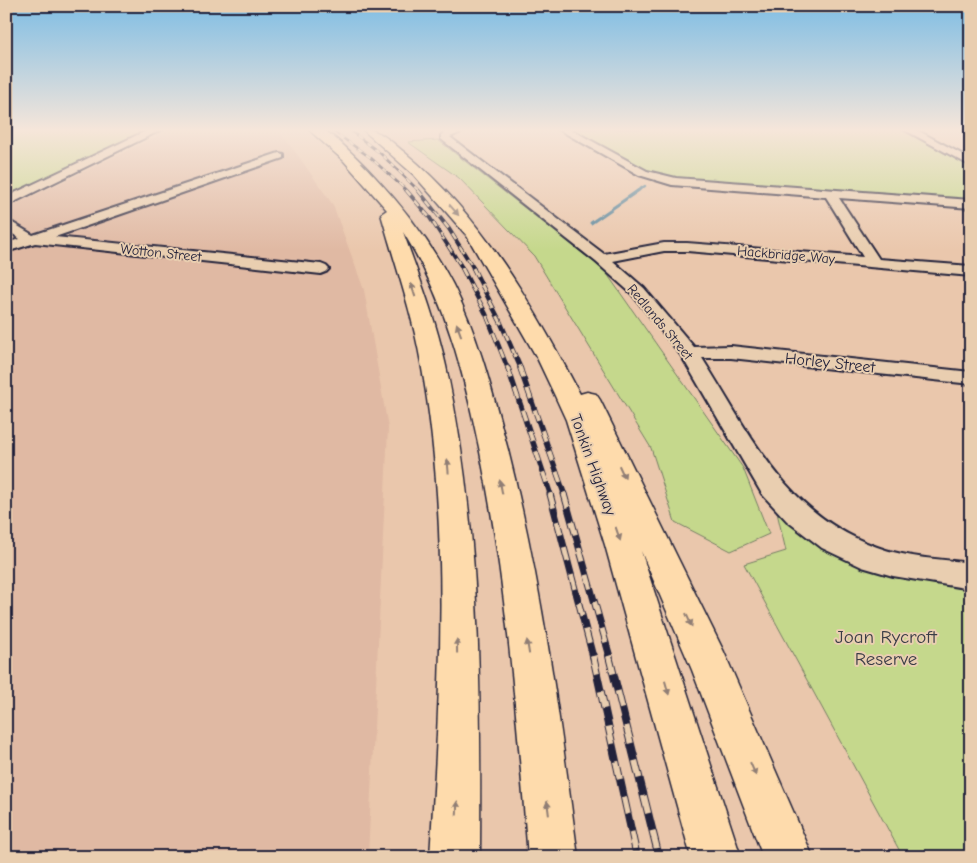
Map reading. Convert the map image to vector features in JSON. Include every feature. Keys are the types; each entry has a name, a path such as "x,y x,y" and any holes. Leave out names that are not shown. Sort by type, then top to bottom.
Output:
{"highway":[{"path":"358,169 401,216 434,267 461,334 480,394 496,460 513,547 532,668 553,857"},
{"name":"Tonkin Highway","path":"416,169 474,233 492,260 549,358 579,420 622,545 659,662 716,857"},
{"path":"383,196 426,332 435,373 447,454 455,576 458,678 455,857"},
{"path":"549,358 586,399 609,444 710,666 788,857"}],"street":[{"path":"6,202 76,169"},
{"path":"6,248 133,208 242,169"},
{"name":"Redlands Street","path":"483,169 601,259 638,291 689,353 771,487 796,514 813,528 872,558 893,564 971,576"},
{"path":"641,169 658,178 676,182 971,204"},
{"path":"830,194 874,262"},
{"name":"Wotton Street","path":"6,223 28,238 34,239 321,270"},
{"name":"Hackbridge Way","path":"601,259 664,247 687,247 971,271"},
{"name":"Horley Street","path":"689,353 731,352 971,378"}],"shaded area":[{"path":"88,169 308,169 333,205 364,290 388,428 368,857 6,857 6,209"}],"green space":[{"path":"6,169 63,169 6,196"},
{"path":"447,169 475,169 605,271 743,468 769,534 731,551 675,522 651,448 534,256 459,178"},
{"path":"639,169 971,169 971,204 658,179"},
{"name":"Joan Rycroft Reserve","path":"771,487 813,528 971,576 971,857 903,857 744,564 786,551"}],"waterway":[{"path":"637,191 645,186"},
{"path":"591,223 639,190"}],"railway":[{"path":"383,169 406,190"},
{"path":"397,169 418,190"},
{"path":"406,190 430,218 463,269"},
{"path":"418,190 449,229 474,269"},
{"path":"462,268 486,314 508,369"},
{"path":"473,268 500,321 521,369"},
{"path":"508,368 551,496"},
{"path":"520,368 565,496"},
{"path":"550,494 593,657"},
{"path":"564,494 610,657"},
{"path":"593,656 637,857"},
{"path":"609,656 659,857"}]}
